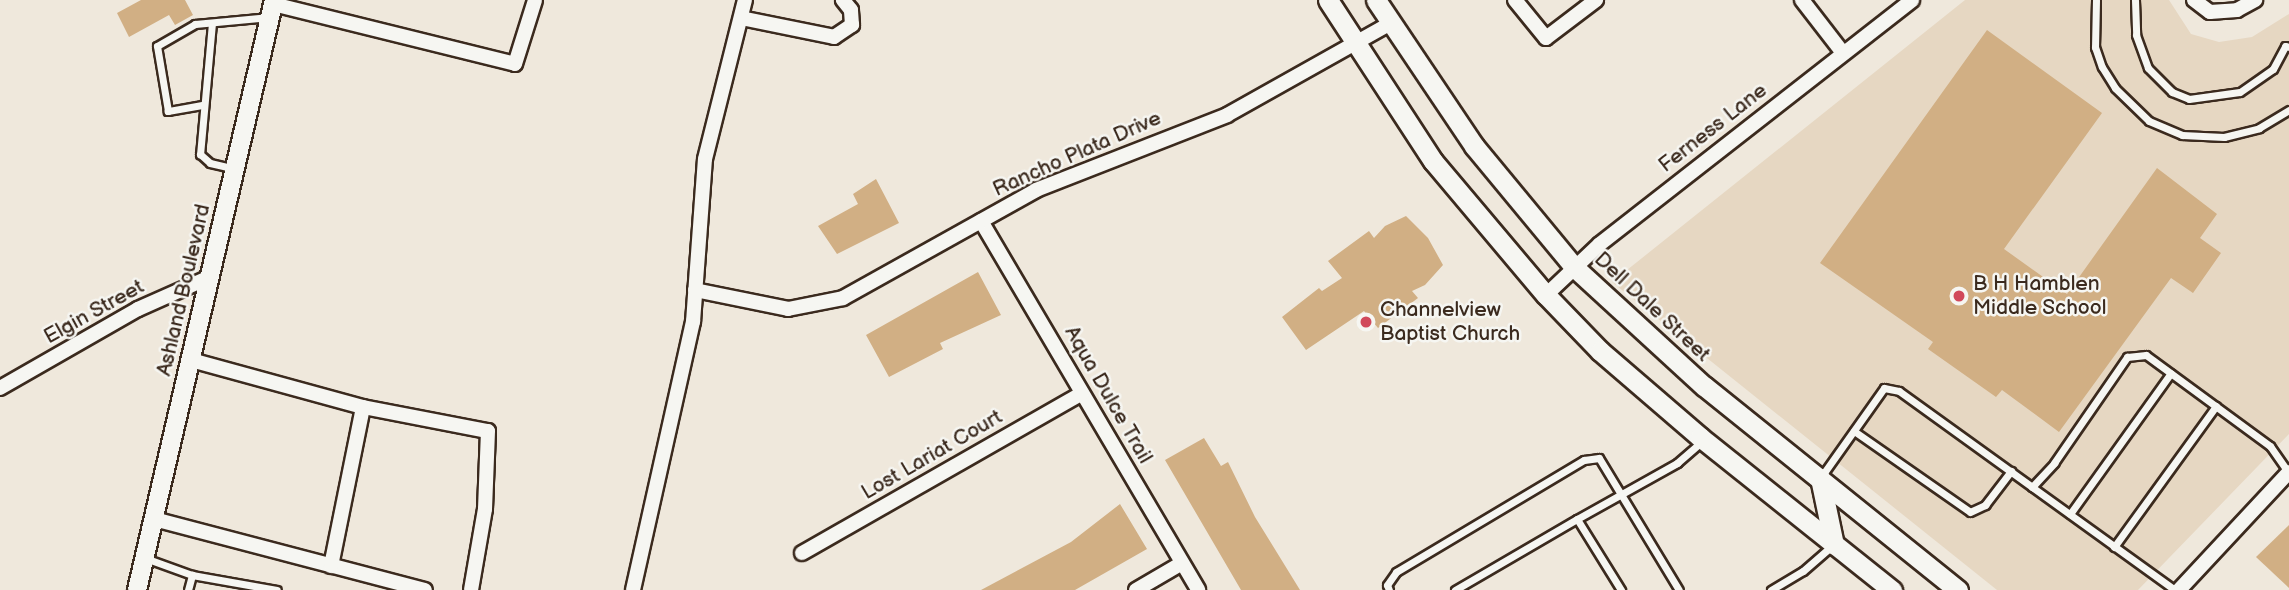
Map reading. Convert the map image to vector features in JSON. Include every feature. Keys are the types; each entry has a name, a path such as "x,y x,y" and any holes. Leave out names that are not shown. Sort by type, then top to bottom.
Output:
{"main road":[{"path":"1328,0 1353,44 1433,161 1546,295 1600,351 1703,439 1892,590"},
{"name":"Dell Dale Street","path":"1376,0 1474,146 1575,268 1704,386 1958,590"},
{"path":"1820,478 1834,545"}],"street":[{"path":"273,7 515,64 535,0"},
{"path":"633,590 684,378 695,290 705,159 745,0"},
{"path":"741,18 834,37 852,25 851,10 843,0"},
{"path":"1515,0 1546,38 1596,0"},
{"path":"1802,0 1843,53"},
{"name":"Ferness Lane","path":"1546,295 1575,268 1912,0"},
{"path":"2194,0 2210,12 2237,10 2255,0"},
{"name":"Ashland Boulevard","path":"137,590 273,7"},
{"name":"Rancho Plata Drive","path":"695,290 764,307 818,307 843,298 981,221 1099,162 1227,115 1391,23"},
{"name":"Aqua Dulce Trail","path":"981,221 1198,590"},
{"name":"Elgin Street","path":"0,388 138,309 210,277"},
{"path":"191,360 363,407 488,430 485,509 471,590"},
{"name":"Lost Lariat Court","path":"802,554 1082,393"},
{"path":"331,566 363,407"},
{"path":"2177,590 2289,472"},
{"path":"153,519 425,590"},
{"path":"1136,590 1182,563"}],"lane":[{"path":"2096,0 2095,47 2102,67 2115,88 2149,121 2182,135 2224,137 2259,128 2289,110"},
{"path":"2135,0 2136,35 2148,68 2172,92 2189,99 2240,92 2273,69 2284,46 2289,47"},
{"path":"202,105 168,111 157,46 177,32 273,7"},
{"path":"212,23 202,105 200,154 210,163 235,169"},
{"path":"2032,487 2127,357 2146,355 2270,446 2289,472"},
{"path":"2070,514 2171,373"},
{"path":"1820,478 1884,388 1899,391 2177,590"},
{"path":"2114,547 2216,406"},
{"path":"1854,431 1970,512 1985,505 2011,471"},
{"path":"1455,590 1677,463 1703,439"},
{"path":"1390,590 1387,585 1396,572 1584,460 1599,458 1679,590"},
{"path":"1577,519 1621,590"},
{"path":"1771,590 1803,572 1834,545"},
{"path":"145,558 192,575 277,590"},
{"path":"188,590 192,575"}],"shaded area":[{"name":"B H Hamblen Middle School","path":"1965,0 2169,0 2191,34 2219,42 2252,37 2289,14 2289,434 2138,590 1997,590 1612,282"}],"building":[{"path":"141,0 185,0 193,15 175,25 169,15 129,37 117,13"},
{"path":"1987,30 2102,113 2004,249 2067,294 2157,168 2217,214 2200,238 2221,253 2193,293 2171,278 2059,432 2002,390 1996,397 1928,349 1933,342 1820,263"},
{"path":"876,179 899,223 837,254 818,226 858,204 853,194"},
{"path":"1406,216 1428,238 1443,265 1425,285 1412,291 1418,298 1378,328 1364,311 1306,350 1282,317 1319,288 1322,291 1342,278 1328,261 1369,231 1374,238 1385,226"},
{"path":"978,272 1001,315 940,343 943,349 889,377 866,335"},
{"path":"1204,438 1221,466 1228,462 1255,517 1300,590 1241,590 1165,460"},
{"path":"1120,504 1147,549 1075,590 981,590 1071,542"},
{"path":"2289,525 2289,588 2256,557"}],"place":[{"name":"B H Hamblen Middle School","path":"1959,296"},
{"name":"Channelview Baptist Church","path":"1366,322"}]}
